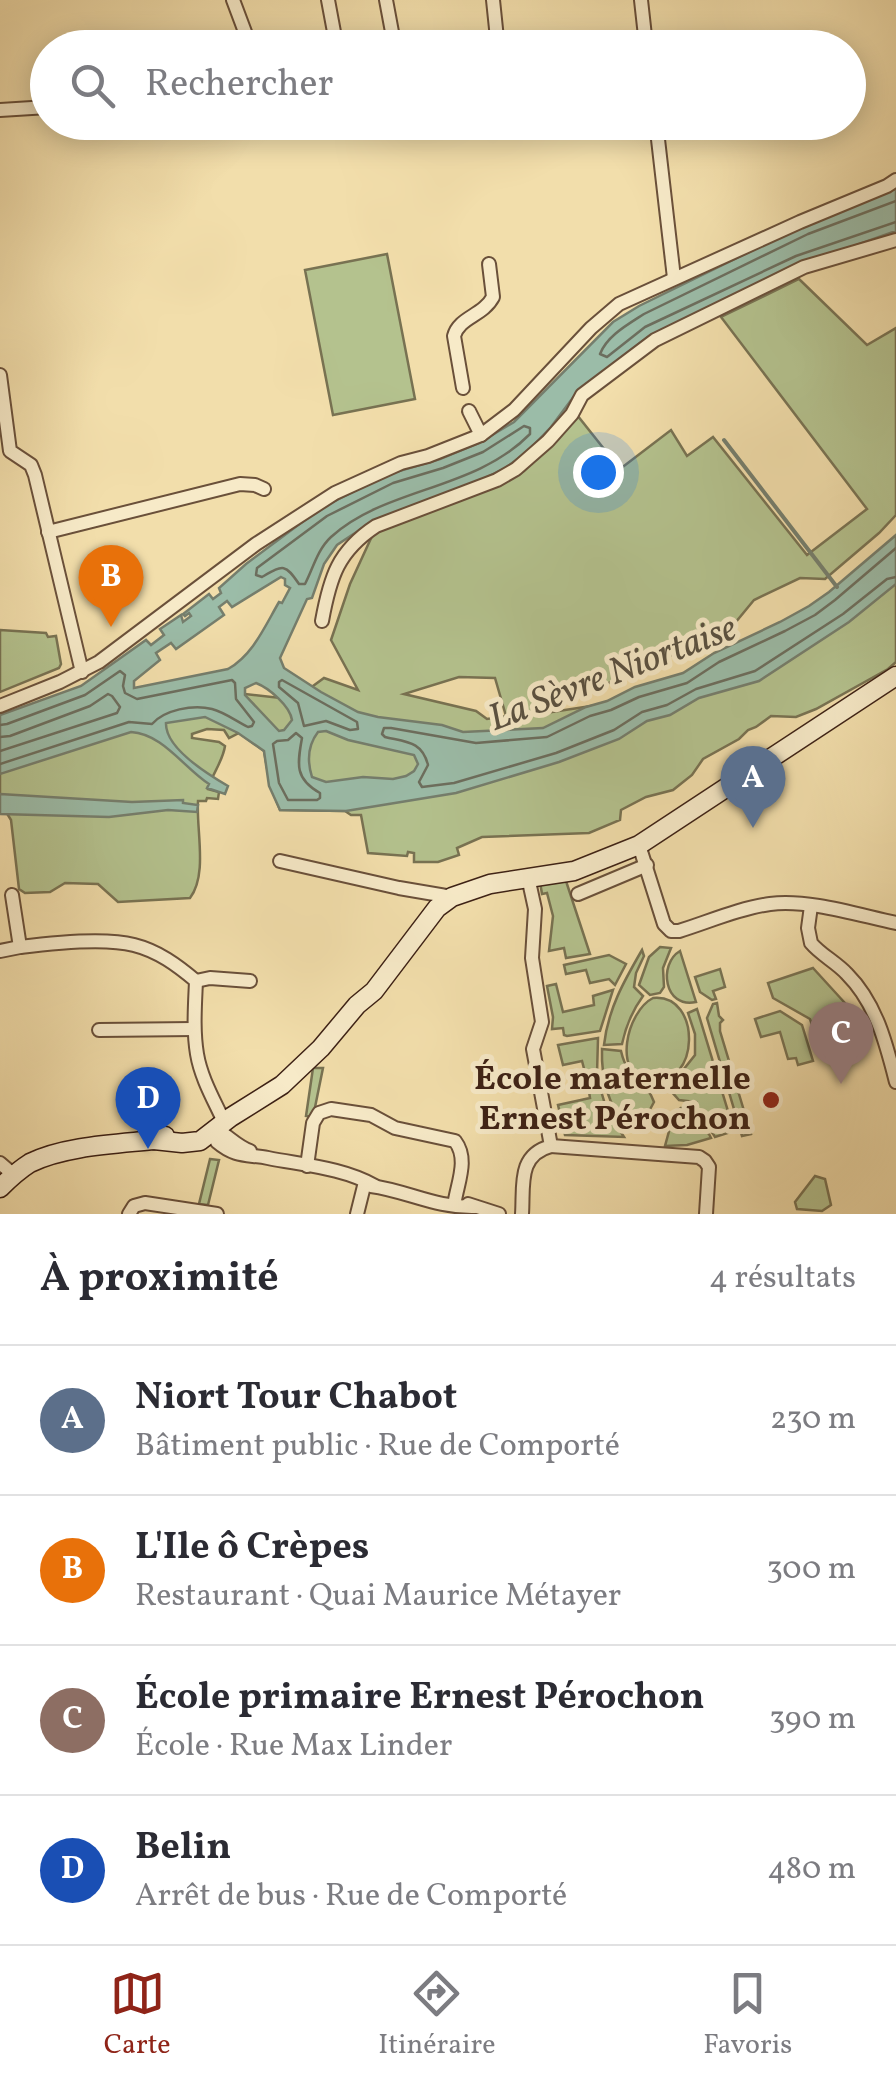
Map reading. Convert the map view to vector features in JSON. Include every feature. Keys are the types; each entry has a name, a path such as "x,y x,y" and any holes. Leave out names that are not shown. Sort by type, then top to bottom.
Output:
{"street":[{"path":"232,0 243,30"},
{"path":"328,0 334,30"},
{"path":"386,0 392,30"},
{"path":"493,0 496,30"},
{"path":"640,0 644,30"},
{"path":"0,110 30,108"},
{"path":"658,140 674,278"},
{"path":"0,706 82,672 256,544 335,493 402,462 428,456 481,434 514,410 608,312 674,278 896,180"},
{"path":"322,621 326,596 341,557 363,535 376,526 497,480 516,469 548,441 572,414 582,395 645,346 804,267 896,240"},
{"path":"463,388 454,336 460,324 481,313 493,298 489,264"},
{"path":"0,375 10,451 31,465 82,672"},
{"path":"469,410 481,434"},
{"path":"48,532 240,484 264,489"},
{"path":"0,1188 7,1169 36,1160 219,1125 282,1084 321,1048 374,991 437,908 452,897 490,884 574,870 639,845 896,676"},
{"path":"639,845 664,924 671,931 784,903 896,923"},
{"path":"280,861 452,897"},
{"path":"578,894 647,866"},
{"path":"528,877 535,910 532,958 542,1022 533,1049 551,1146"},
{"path":"12,895 20,947"},
{"path":"812,906 810,943 842,969 866,998 880,1027 896,1082"},
{"path":"0,952 49,943 124,942 154,952 196,981 210,978 250,982"},
{"path":"196,981 194,1029 201,1068 219,1125 217,1142 238,1155 309,1167 333,1179 436,1204 475,1207"},
{"path":"99,1030 194,1029"},
{"path":"309,1167 313,1122 319,1113 331,1109 370,1115 395,1128 454,1140 462,1159 456,1200"},
{"path":"522,1214 526,1163 534,1153 551,1146 695,1156 706,1161 710,1172 706,1214"},
{"path":"357,1214 369,1186"},
{"path":"405,1194 428,1194 499,1214"},
{"path":"129,1214 134,1206 145,1203 217,1214"}],"green space":[{"path":"387,254 415,399 333,415 305,270"},
{"path":"799,279 867,345 896,328 896,515 825,579 800,578 754,600 735,623 695,645 539,714 656,696 896,579 896,662 888,669 816,709 796,717 771,716 703,759 692,775 673,790 646,797 621,810 620,820 589,833 482,837 457,848 459,855 438,862 414,862 414,853 408,852 407,856 368,853 361,815 345,811 280,810 270,785 264,751 239,733 229,738 224,730 207,729 192,734 192,738 225,746 208,789 219,792 218,799 198,801 199,877 190,898 118,902 98,884 65,883 50,892 25,893 19,889 11,820 0,802 0,763 236,693 298,700 324,678 358,690 331,640 373,534 524,471 577,415 620,469 671,430 687,456 713,437 807,555 867,509 721,317","holes":["459,677 495,678 506,716 487,719 476,711 404,694"]},
{"path":"0,630 56,636 59,668 0,692"},
{"path":"565,878 590,954 566,958 564,948 549,951 553,916 540,882"},
{"path":"660,947 671,948 663,968 664,987 660,993 650,995 639,985 649,957"},
{"path":"642,950 644,956 634,987 643,996 630,1018 622,1044 604,1045 613,1007"},
{"path":"680,951 696,1002 677,999 668,984 669,965"},
{"path":"609,955 626,964 615,985 609,979 590,983 586,970 566,974 564,965"},
{"path":"813,968 855,1014 862,1040 821,1052 810,1019 773,998 768,983"},
{"path":"720,969 725,987 713,991 716,999 712,1000 700,992 695,977"},
{"path":"556,984 563,1012 594,1005 593,996 613,990 600,1031 567,1036 563,1028 552,1029 547,986"},
{"path":"653,998 669,1000 680,1010 689,1040 679,1070 667,1079 650,1081 638,1077 630,1068 627,1042 636,1016"},
{"path":"717,1003 723,1020 720,1031 751,1134 742,1136 707,1018"},
{"path":"697,1009 734,1131 715,1137 698,1117 696,1102 679,1100 670,1090 695,1055 695,1034 688,1013"},
{"path":"780,1011 802,1025 813,1061 798,1065 796,1058 788,1059 780,1032 761,1037 755,1019"},
{"path":"598,1038 597,1074 586,1076 582,1061 563,1065 558,1045"},
{"path":"602,1049 621,1051 628,1069 654,1102 647,1115 627,1129 607,1091"},
{"path":"313,1068 323,1068 313,1117 306,1116"},
{"path":"599,1084 607,1111 624,1137 565,1135 558,1105 590,1098 588,1085"},
{"path":"681,1108 689,1111 694,1123 711,1138 665,1146 674,1113"},
{"path":"210,1159 219,1160 208,1205 199,1204"},
{"path":"815,1176 825,1179 831,1205 822,1211 797,1209 795,1202"}],"water":[{"path":"896,189 896,231 800,265 649,336 578,391 551,427 504,469 367,525 337,545 324,564 312,598 307,599 280,658 284,668 358,712 463,732 543,728 635,687 683,673 714,653 780,622 829,592 896,535 896,584 849,622 759,681 699,698 670,715 647,721 619,739 559,762 456,793 346,811 280,810 269,786 264,751 205,717 166,723 168,732 190,760 228,786 225,794 207,788 209,784 163,745 131,732 0,774 0,715 81,686 146,640 151,645 164,635 160,629 181,615 183,622 191,616 183,614 209,594 213,599 221,593 219,588 246,564 321,508 389,474 479,443 514,422 613,322 804,225","holes":["281,577 290,588 258,639 237,663 228,669 134,688 134,681 160,660 156,653 171,643 176,649 224,615 219,607 227,601 232,607","256,683 283,703 292,720 284,730 279,731 245,695 245,688","318,732 414,755 418,764 406,776 393,779 363,777 326,782 312,777 309,765 310,748"]},
{"path":"0,794 132,802 183,800 198,805 197,812 168,810 109,817 0,814"}],"waterway":[{"path":"724,440 837,587"}],"place":[{"name":"L'Ile ô Crèpes","path":"111,627"},
{"name":"Niort Tour Chabot","path":"753,828"},
{"name":"École primaire Ernest Pérochon","path":"841,1084"},
{"name":"École maternelle Ernest Pérochon","path":"771,1100"},
{"name":"Belin","path":"148,1149"}],"water label":[{"name":"La Sèvre Niortaise","path":"613,675"}]}
